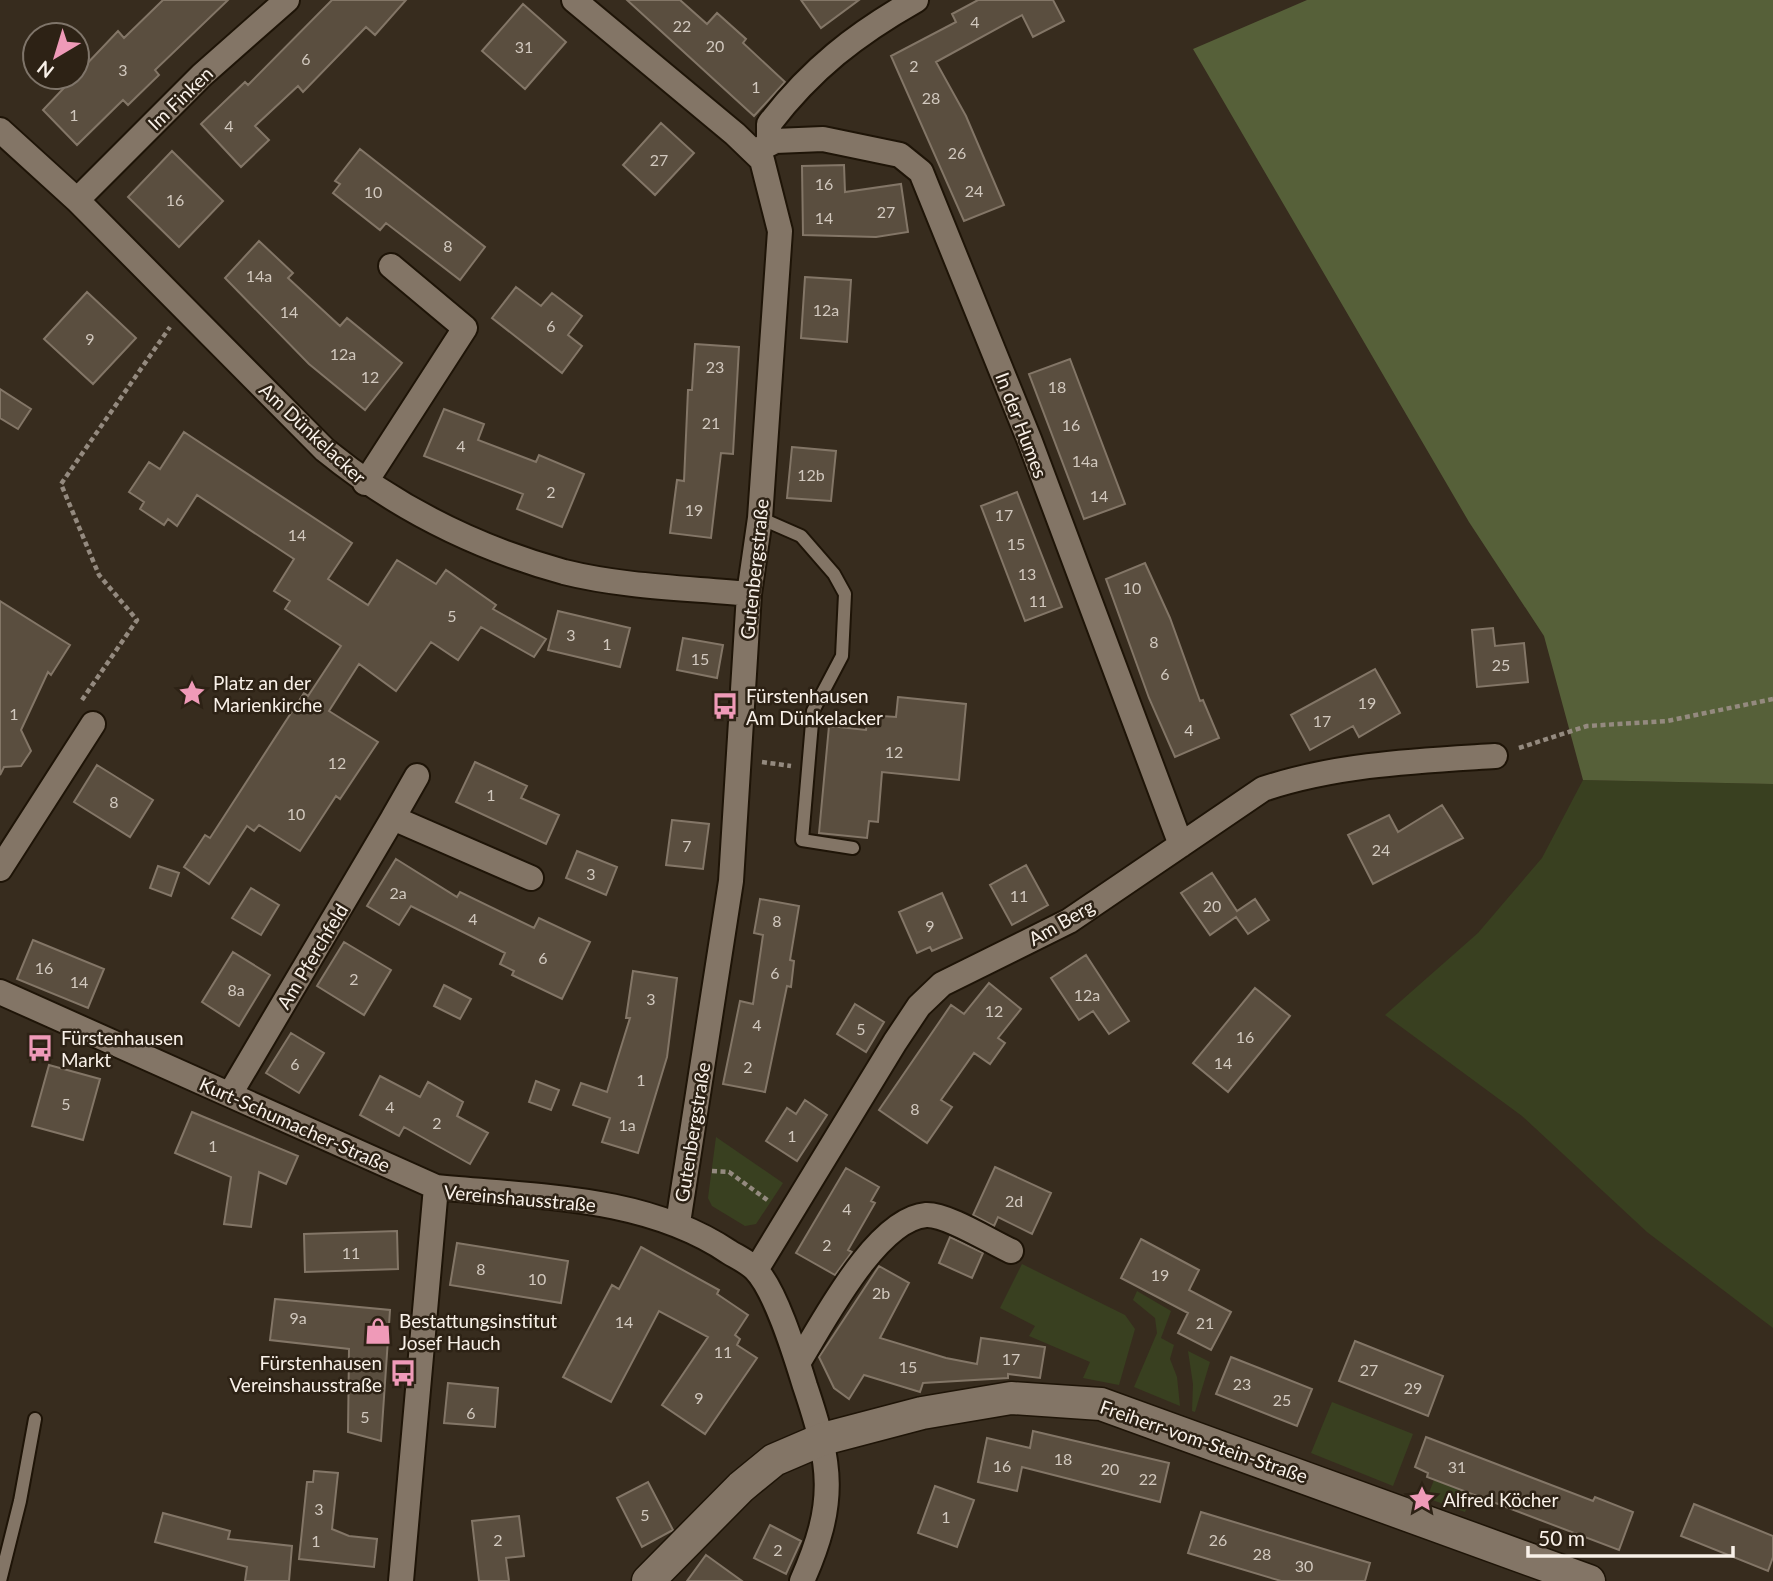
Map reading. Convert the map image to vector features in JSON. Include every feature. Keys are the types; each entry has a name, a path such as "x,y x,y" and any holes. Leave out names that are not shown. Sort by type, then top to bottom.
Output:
{"street":[{"name":"Im Finken","path":"76,200 202,75 287,0"},
{"name":"Gutenbergstraße","path":"574,0 761,148 780,231 760,518 749,594 731,881 678,1223"},
{"path":"761,148 769,124 827,58 873,25 916,0"},
{"name":"Am Dünkelacker","path":"0,130 184,306 299,424 365,483 419,515 502,551 565,572 614,580 749,594"},
{"name":"In der Humes","path":"761,148 823,139 900,155 921,172 1029,439 1181,845"},
{"path":"365,483 465,327 391,266"},
{"path":"0,869 93,724"},
{"name":"Am Berg","path":"756,1269 919,1006 942,984 1069,921 1263,789 1300,777 1368,766 1495,756"},
{"name":"Am Pferchfeld","path":"230,1094 417,776"},
{"path":"393,818 531,878"},
{"name":"Kurt-Schumacher-Straße","path":"0,992 436,1187"},
{"name":"Vereinshausstraße","path":"401,1581 436,1187 633,1210 678,1223 756,1269"},
{"path":"798,1363 876,1245 902,1223 927,1215 943,1219 1011,1251"},
{"path":"756,1269 772,1299 798,1363 823,1439 829,1490 816,1548 802,1581"},
{"name":"Freiherr-vom-Stein-Straße","path":"648,1581 741,1487 774,1460 823,1439 922,1413 1011,1398 1101,1404 1584,1580"}],"lane":[{"path":"760,518 802,536 834,574 845,594 842,656 813,711 806,767 802,839 853,848"},
{"path":"0,1581 20,1501 35,1419"}],"path":[{"path":"93,724 74,711 136,620 99,575 61,484 184,306"},
{"path":"1495,756 1587,726 1667,721 1773,699"},
{"path":"739,760 806,767"},
{"path":"716,1171 729,1172 766,1199"}],"green space":[{"path":"1307,0 1773,0 1773,784 1583,780 1544,636 1469,522 1193,49"},
{"path":"1583,780 1773,784 1773,1328 1647,1232 1522,1116 1385,1015 1478,933 1542,858"},
{"path":"716,1137 783,1183 756,1224 745,1226 712,1206 708,1198"},
{"path":"1022,1264 1125,1315 1135,1329 1119,1385 1083,1378 1090,1362 1029,1336 1035,1326 1000,1308"},
{"path":"1137,1291 1171,1311 1161,1338 1174,1345 1170,1359 1177,1377 1180,1406 1134,1387 1157,1333 1155,1318 1133,1300"},
{"path":"1188,1351 1210,1362 1195,1412 1192,1411 1193,1384"},
{"path":"1332,1402 1413,1434 1393,1486 1311,1453"},
{"path":"1434,1480 1472,1495 1465,1512 1427,1498"}],"building":[{"path":"163,0 228,0 155,70 159,75 128,105 123,100 77,145 43,110 61,91 91,91 91,59 118,31 124,38"},
{"path":"332,0 406,0 375,35 366,27 303,92 298,86 255,126 269,140 241,167 201,124 245,82 248,85"},
{"path":"627,0 680,0 707,24 717,13 746,39 743,43 785,82 754,116"},
{"path":"801,0 859,0 821,28"},
{"path":"978,0 1053,0 1064,21 1033,37 1022,15 936,62 966,116 1004,205 964,221 891,56 956,22 952,14"},
{"path":"523,4 566,42 525,89 482,51"},
{"path":"661,123 694,153 655,195 623,165"},
{"path":"360,149 485,247 460,280 386,223 380,230 333,193 340,184 335,181"},
{"path":"172,151 223,201 179,247 128,197"},
{"path":"844,165 845,192 901,184 908,232 876,237 803,235 802,166"},
{"path":"259,241 293,273 288,278 340,326 347,318 402,363 365,410 309,364 225,278"},
{"path":"805,277 851,280 847,342 801,338"},
{"path":"516,287 541,306 552,293 582,316 568,335 582,346 562,373 492,318"},
{"path":"87,292 136,338 93,384 44,339"},
{"path":"695,344 739,347 733,454 721,453 711,538 670,533 677,480 684,481 688,390 692,390"},
{"path":"1070,359 1125,504 1084,519 1029,374"},
{"path":"0,389 31,409 18,429 0,418"},
{"path":"444,409 484,424 478,440 536,462 539,455 584,474 562,527 517,509 523,494 424,456"},
{"path":"184,432 352,543 328,579 368,605 397,560 436,584 446,570 496,605 493,609 546,639 534,657 481,627 458,660 431,642 396,691 359,664 329,711 378,742 340,799 336,796 300,851 259,825 254,831 247,826 209,884 184,867 205,835 210,838 304,693 308,696 341,646 285,609 290,601 274,591 294,559 197,495 177,526 168,519 164,525 140,509 144,502 129,492 149,462 160,469"},
{"path":"792,447 836,451 831,501 787,498"},
{"path":"1017,492 1062,607 1025,621 981,506"},
{"path":"1145,563 1170,618 1200,701 1203,700 1219,738 1175,757 1149,698 1106,579"},
{"path":"0,601 70,645 51,675 48,672 21,730 31,751 21,766 4,767 0,775"},
{"path":"558,611 630,628 620,667 548,650"},
{"path":"1493,628 1495,646 1524,643 1528,682 1477,687 1472,630"},
{"path":"683,638 723,645 717,678 677,670"},
{"path":"1375,669 1400,713 1359,737 1353,726 1310,750 1291,715"},
{"path":"898,697 966,704 959,780 882,772 878,822 869,821 867,838 819,833 829,726 866,730 868,715 896,717"},
{"path":"475,762 527,786 521,798 559,815 546,844 456,802"},
{"path":"97,765 153,800 130,837 74,802"},
{"path":"1442,805 1463,838 1373,884 1348,835 1389,815 1398,832"},
{"path":"672,820 709,824 703,869 666,865"},
{"path":"577,851 617,867 606,895 566,878"},
{"path":"396,859 457,897 460,892 534,928 539,918 590,942 562,999 512,975 514,971 500,964 505,953 411,906 399,925 367,906"},
{"path":"1026,865 1048,905 1012,925 990,885"},
{"path":"158,866 179,873 171,896 150,888"},
{"path":"1212,873 1237,911 1255,899 1269,920 1248,934 1236,917 1210,935 1181,893"},
{"path":"251,888 279,905 261,935 232,918"},
{"path":"942,893 962,938 932,951 930,947 917,953 899,912"},
{"path":"760,899 799,906 790,960 794,961 791,987 787,986 765,1092 723,1084 740,1001 753,1004 763,935 754,933"},
{"path":"33,940 104,969 88,1008 17,979"},
{"path":"344,942 391,970 364,1015 317,986"},
{"path":"233,952 270,975 239,1026 202,1002"},
{"path":"1086,955 1129,1021 1109,1034 1093,1011 1079,1020 1051,978"},
{"path":"633,971 677,978 667,1057 638,1153 602,1142 610,1118 573,1105 581,1083 607,1092 630,1018 626,1018"},
{"path":"989,983 1021,1009 998,1038 1005,1043 990,1064 974,1053 941,1100 952,1107 927,1143 879,1110 951,1005 964,1014"},
{"path":"444,985 471,999 460,1019 434,1006"},
{"path":"1255,988 1290,1016 1228,1092 1193,1063"},
{"path":"855,1004 884,1022 866,1052 837,1034"},
{"path":"291,1033 324,1053 299,1093 266,1073"},
{"path":"49,1065 100,1079 83,1140 32,1126"},
{"path":"380,1076 420,1097 428,1082 463,1102 457,1116 488,1133 470,1164 404,1127 399,1136 360,1115"},
{"path":"536,1081 559,1090 551,1110 529,1102"},
{"path":"805,1100 827,1115 797,1161 766,1141 787,1108 796,1114"},
{"path":"192,1112 298,1156 286,1184 259,1172 251,1227 224,1224 231,1177 175,1153"},
{"path":"995,1167 1051,1193 1032,1234 998,1217 994,1226 973,1215"},
{"path":"846,1168 879,1187 871,1201 875,1203 848,1250 852,1252 835,1275 796,1253"},
{"path":"397,1231 398,1269 305,1272 304,1234"},
{"path":"950,1237 983,1253 972,1278 939,1263"},
{"path":"1141,1239 1199,1270 1189,1290 1231,1312 1211,1350 1178,1333 1188,1313 1121,1278"},
{"path":"457,1243 568,1261 561,1303 450,1285"},
{"path":"641,1247 719,1290 717,1294 748,1315 735,1335 740,1339 737,1345 757,1358 705,1434 662,1405 708,1337 659,1311 611,1402 563,1377 612,1285 619,1289"},
{"path":"879,1266 909,1283 880,1338 946,1358 977,1364 981,1338 1045,1347 1040,1378 1008,1374 1008,1378 923,1383 920,1392 864,1375 849,1399 834,1388 819,1357"},
{"path":"275,1299 390,1310 381,1441 348,1432 349,1349 270,1340"},
{"path":"1355,1341 1443,1376 1428,1416 1339,1381"},
{"path":"1231,1357 1312,1389 1297,1426 1216,1394"},
{"path":"448,1383 498,1388 495,1427 444,1423"},
{"path":"1033,1431 1169,1463 1160,1502 1022,1467 1017,1491 978,1482 987,1438 1030,1448"},
{"path":"1426,1437 1593,1501 1595,1497 1633,1512 1619,1550 1427,1477 1428,1473 1415,1467"},
{"path":"314,1471 338,1473 332,1529 349,1536 377,1539 374,1567 299,1559 307,1482 313,1482"},
{"path":"648,1482 673,1530 642,1547 617,1498"},
{"path":"935,1486 974,1500 957,1547 918,1533"},
{"path":"1694,1504 1773,1536 1773,1557 1768,1571 1681,1536"},
{"path":"1201,1512 1370,1563 1365,1581 1281,1581 1188,1553"},
{"path":"163,1513 230,1531 228,1539 292,1546 289,1581 245,1581 247,1567 155,1542"},
{"path":"519,1516 524,1556 506,1558 509,1581 479,1581 472,1521"},
{"path":"770,1525 801,1541 786,1574 754,1558"},
{"path":"706,1555 742,1581 687,1581"}],"place":[{"name":"Platz an der Marienkirche","path":"192,693"},
{"name":"Fürstenhausen Am Dünkelacker","path":"725,706"},
{"name":"Fürstenhausen Markt","path":"40,1048"},
{"name":"Bestattungsinstitut Josef Hauch","path":"378,1331"},
{"name":"Fürstenhausen Vereinshausstraße","path":"403,1373"},
{"name":"Alfred Köcher","path":"1422,1499"}]}
